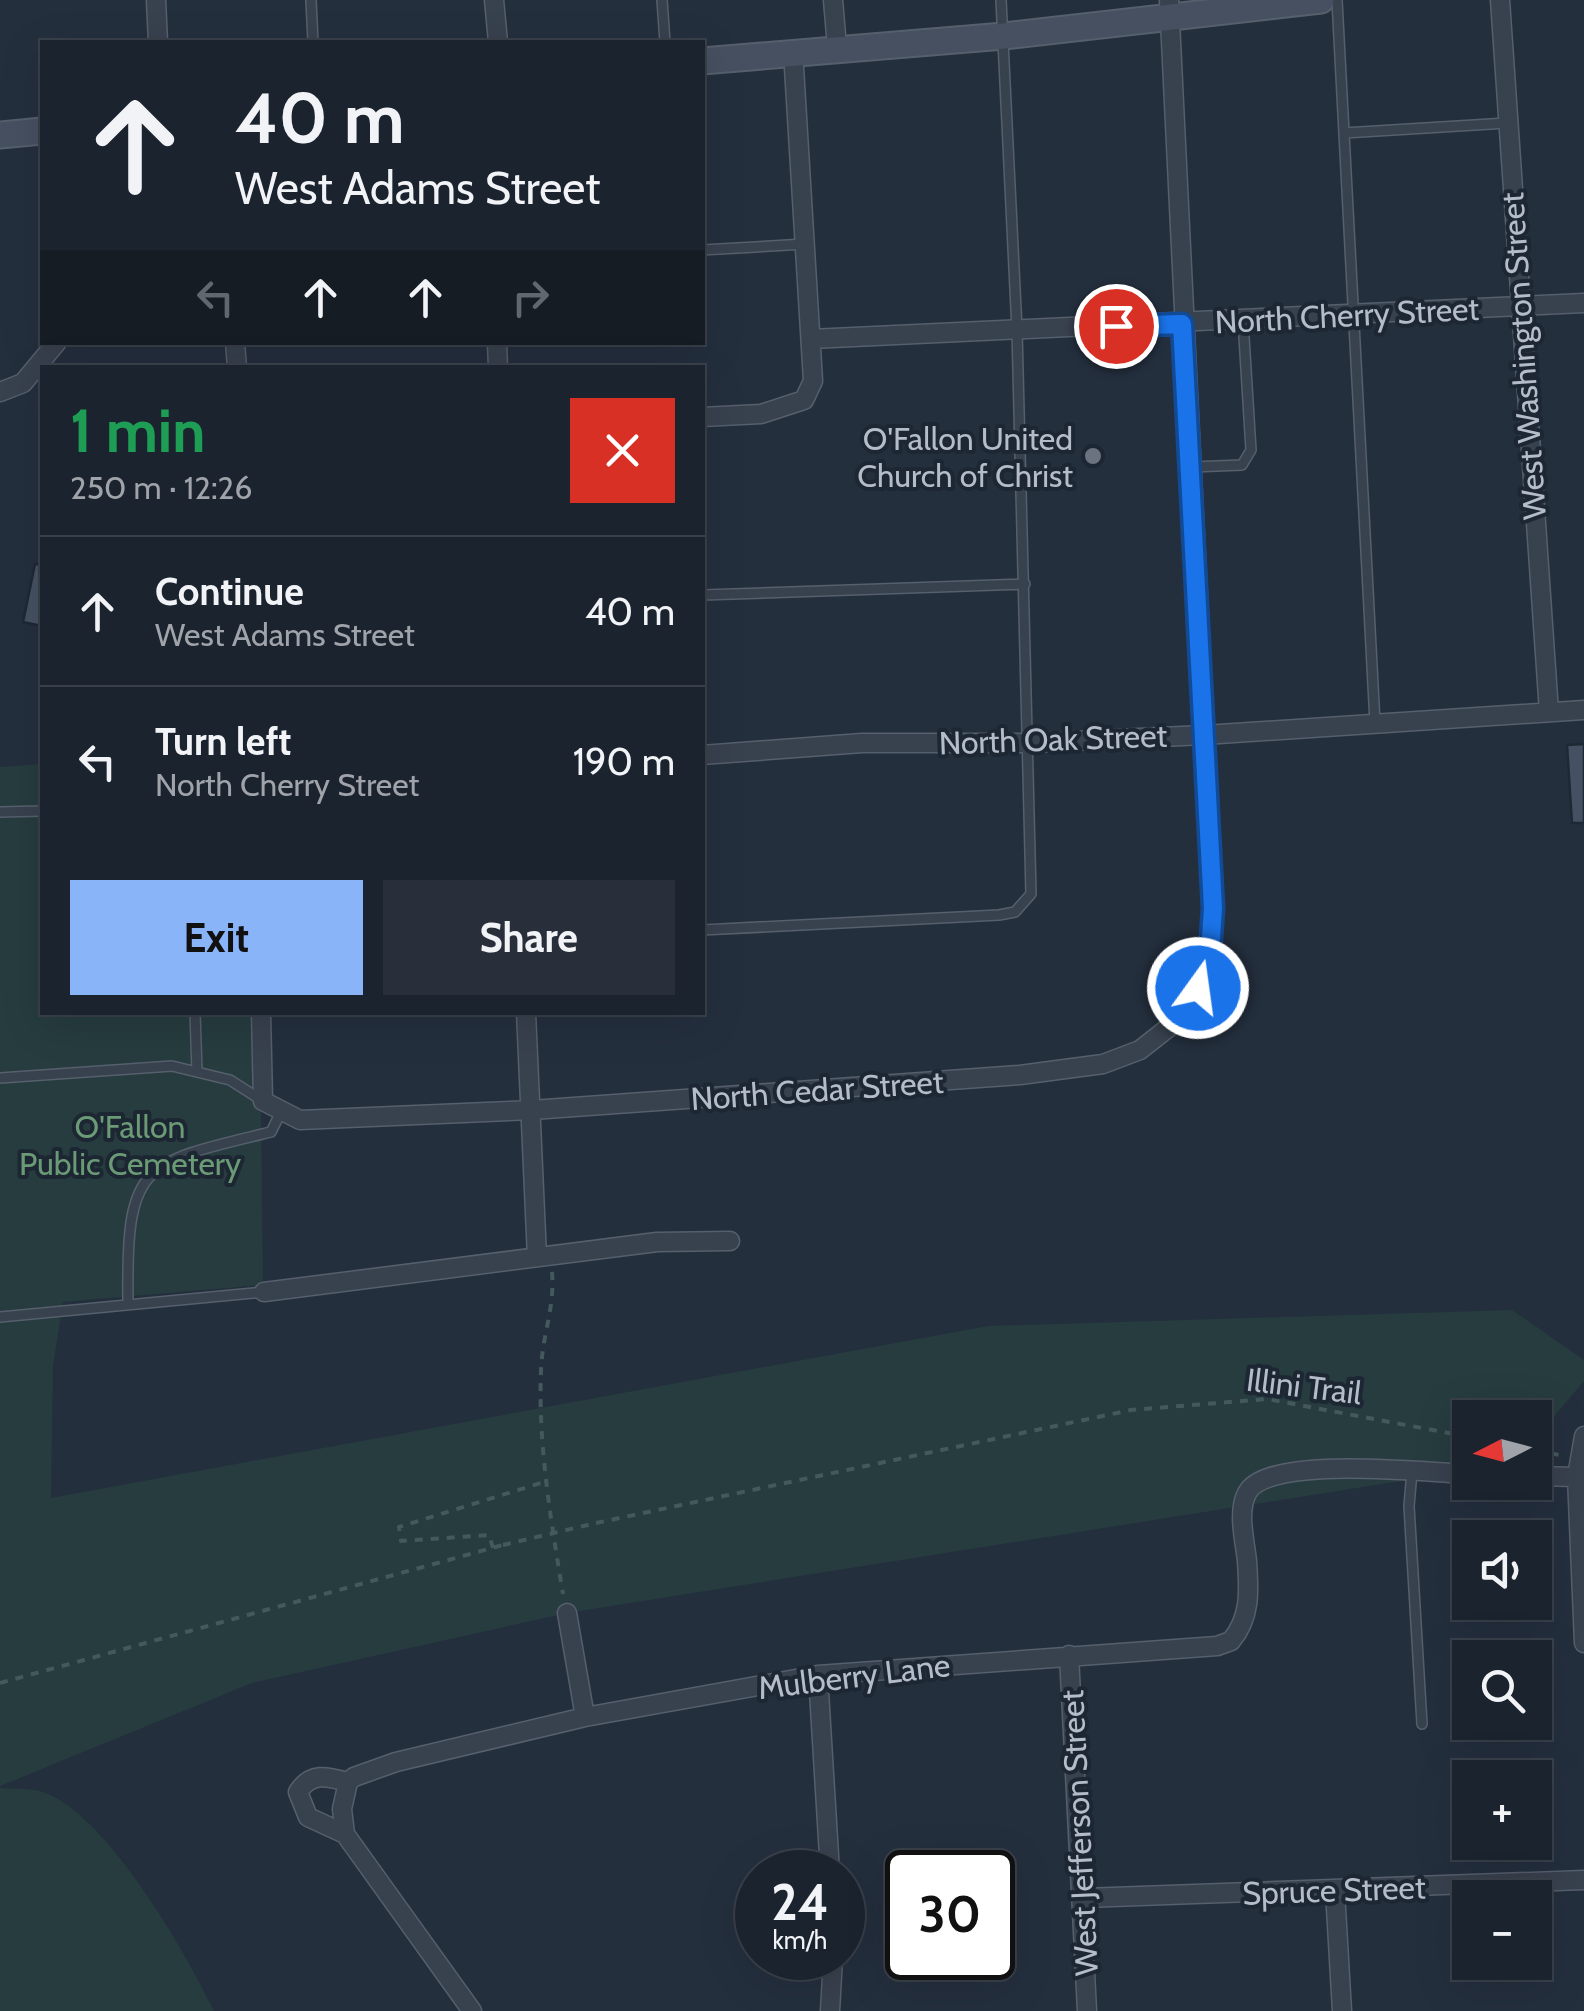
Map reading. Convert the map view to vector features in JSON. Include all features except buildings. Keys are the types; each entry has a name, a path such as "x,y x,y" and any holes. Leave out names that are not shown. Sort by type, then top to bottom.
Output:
{"main road":[{"path":"705,61 1004,36 1169,9 1321,0"},
{"path":"0,135 40,132"}],"street":[{"path":"156,0 158,40"},
{"path":"494,0 498,40"},
{"path":"833,0 837,47"},
{"name":"West Washington Street","path":"1500,0 1518,306 1550,712"},
{"name":"North Cedar Street","path":"280,1114 300,1120 532,1110 1020,1076 1102,1064 1140,1050 1173,1024 1198,988 1210,952 1211,864 1169,9"},
{"path":"705,417 784,408 804,400 813,381 793,51"},
{"name":"North Cherry Street","path":"811,339 1584,303"},
{"path":"0,392 39,375"},
{"name":"North Oak Street","path":"705,755 862,742 1031,743 1204,735 1584,710"},
{"path":"261,1015 264,1101 280,1114"},
{"path":"526,1015 544,1256"},
{"path":"264,1292 657,1242 730,1241"},
{"path":"1584,1436 1576,1477 1584,1643"},
{"name":"Mulberry Lane","path":"345,1834 308,1817 298,1792 305,1781 315,1777 348,1782 396,1762 585,1717 818,1675 1216,1646 1231,1641 1248,1611 1242,1508 1248,1490 1278,1472 1412,1472"},
{"path":"1412,1472 1452,1473"},
{"path":"1552,1476 1576,1477"},
{"path":"567,1613 585,1717"},
{"name":"West Jefferson Street","path":"1069,1654 1088,2011"},
{"path":"818,1675 829,1850"},
{"path":"348,1782 342,1809 345,1834 472,2011"},
{"name":"Spruce Street","path":"1084,1898 1584,1880"},
{"path":"1335,1891 1342,2011"},
{"path":"830,2011 832,1980"}],"lane":[{"path":"311,0 314,40"},
{"path":"662,0 666,40"},
{"path":"705,930 1014,912 1031,894 1026,584 1001,0"},
{"path":"1337,0 1375,723"},
{"path":"1344,133 1507,123"},
{"path":"705,250 805,244"},
{"path":"1190,467 1242,465 1251,450 1243,321"},
{"path":"705,595 1026,584"},
{"path":"0,812 40,811"},
{"path":"195,1015 197,1072"},
{"path":"0,1078 172,1066 230,1080 264,1101"},
{"path":"128,1304 127,1234 140,1188 158,1168 182,1153 271,1132 280,1114"},
{"path":"0,1317 264,1292"},
{"path":"1412,1472 1409,1506 1422,1724"}],"path":[{"path":"544,1256 554,1313 540,1374 546,1481 567,1613"},
{"name":"Illini Trail","path":"0,1683 596,1522 1131,1410 1267,1399 1452,1434"},
{"path":"493,1548 489,1535 401,1541 400,1527 546,1481"}],"green space":[{"name":"O'Fallon Public Cemetery","path":"40,764 40,1015 260,1015 263,1285 63,1302 53,1366 51,1498 988,1326 1512,1310 1584,1360 1584,1381 1552,1419 1552,1400 1452,1400 1452,1473 567,1613 252,1683 0,1786 0,767"},
{"path":"0,1788 39,1791 64,1803 89,1824 140,1885 214,2011 0,2011"}],"place":[{"name":"O'Fallon United Church of Christ","path":"1093,456"}],"route":[{"path":"1116,326 1182,324 1213,908 1210,952 1198,988"}]}
